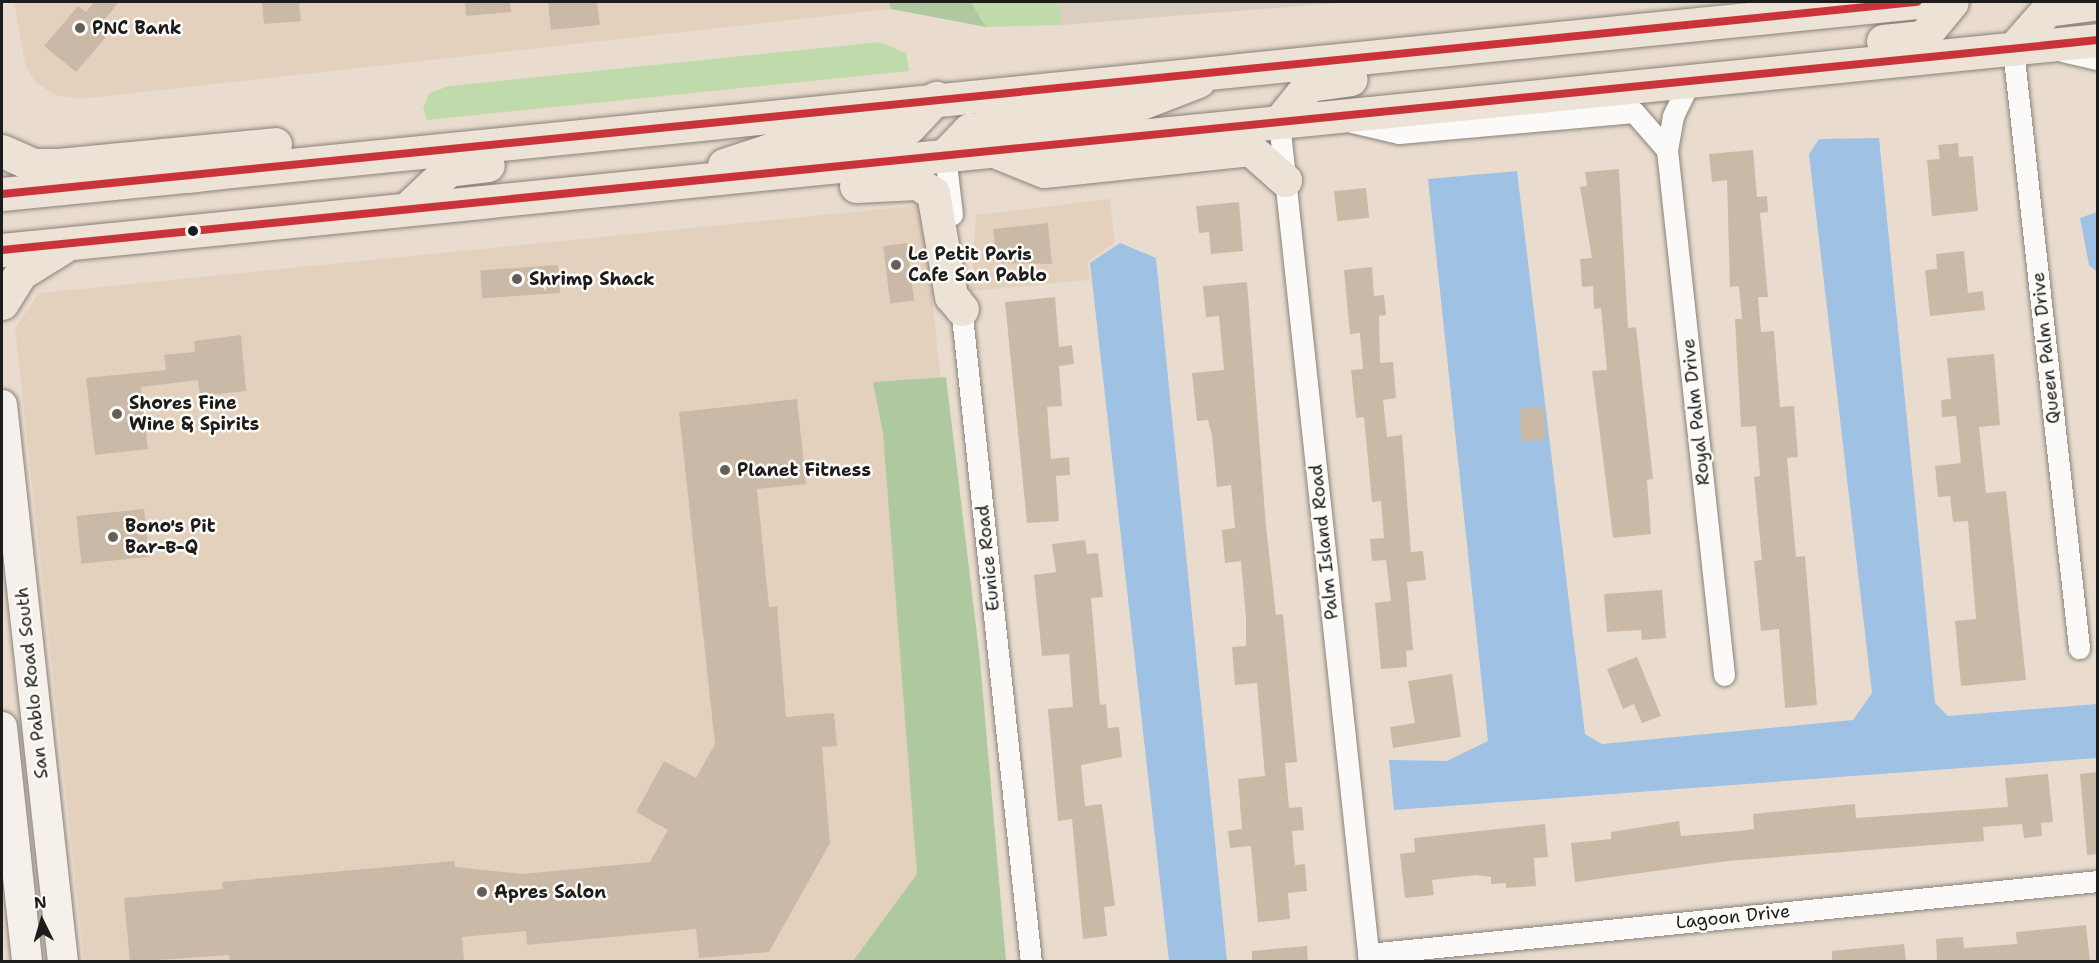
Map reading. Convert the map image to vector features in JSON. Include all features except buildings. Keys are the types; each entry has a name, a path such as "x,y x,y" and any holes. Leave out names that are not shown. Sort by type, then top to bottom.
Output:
{"main road":[{"path":"2,194 936,98 1917,2"},
{"path":"1705,79 1772,52 1923,37 1952,2"},
{"path":"2027,47 2047,10 2097,3"},
{"path":"1279,122 1309,85 1533,62 1575,36"},
{"path":"2,250 2097,40"},
{"path":"945,155 969,130 1121,111 1186,90 1209,72"},
{"path":"714,178 730,160 809,137 909,127 936,98"},
{"path":"406,209 448,170 644,151 708,123"},
{"path":"2,151 33,165 58,165 321,139 369,158"},
{"path":"991,150 1044,171 1250,150 1285,180"},
{"path":"773,172 803,190 899,183 927,187 938,204 951,296 962,309"},
{"path":"2,303 21,273 73,243"},
{"name":"San Pablo Road South","path":"2,405 63,962"},
{"path":"2,727 27,962"}],"street":[{"path":"2027,47 2097,59"},
{"name":"Queen Palm Drive","path":"2027,47 2079,648"},
{"name":"Royal Palm Drive","path":"1705,79 1673,116 1667,150 1724,675"},
{"path":"1328,117 1399,133 1634,112 1667,150"},
{"name":"Palm Island Road","path":"1279,122 1369,958"},
{"name":"Eunice Road","path":"945,155 1031,962"},
{"name":"Lagoon Drive","path":"1369,958 2097,881"}],"shaded area":[{"path":"14,2 889,2 891,9 78,99 56,95 36,83 26,67"},
{"path":"1059,2 1351,2 1061,25"},
{"path":"1110,199 1115,243 1088,261 1089,280 971,291 976,215"},
{"path":"923,205 999,961 84,961 15,328 39,293"}],"green space":[{"path":"889,2 971,2 986,27 891,9"},
{"path":"971,2 1059,2 1061,25 986,27"},
{"path":"880,42 906,53 909,71 427,120 423,108 429,93 449,86"},
{"path":"946,377 980,660 1006,961 853,961 917,874 883,433 873,382"}],"water":[{"path":"1879,138 1935,703 1948,716 2097,704 2097,758 1394,810 1389,760 1447,761 1488,741 1428,179 1517,171 1585,734 1602,744 1853,720 1872,693 1809,154 1819,139"},
{"path":"2098,212 2097,272 2089,265 2080,218"},
{"path":"1120,243 1156,258 1227,961 1169,961 1090,263"}],"transit line":[{"path":"2,194 1917,2"},
{"path":"2,250 2098,40"}],"place":[{"name":"PNC Bank","path":"80,28"},
{"name":"Le Petit Paris Cafe San Pablo","path":"896,265"},
{"name":"Shrimp Shack","path":"517,279"},
{"name":"Shores Fine Wine & Spirits","path":"117,414"},
{"name":"Planet Fitness","path":"725,470"},
{"name":"Bono's Pit Bar-B-Q","path":"113,537"},
{"name":"Apres Salon","path":"482,892"}]}
